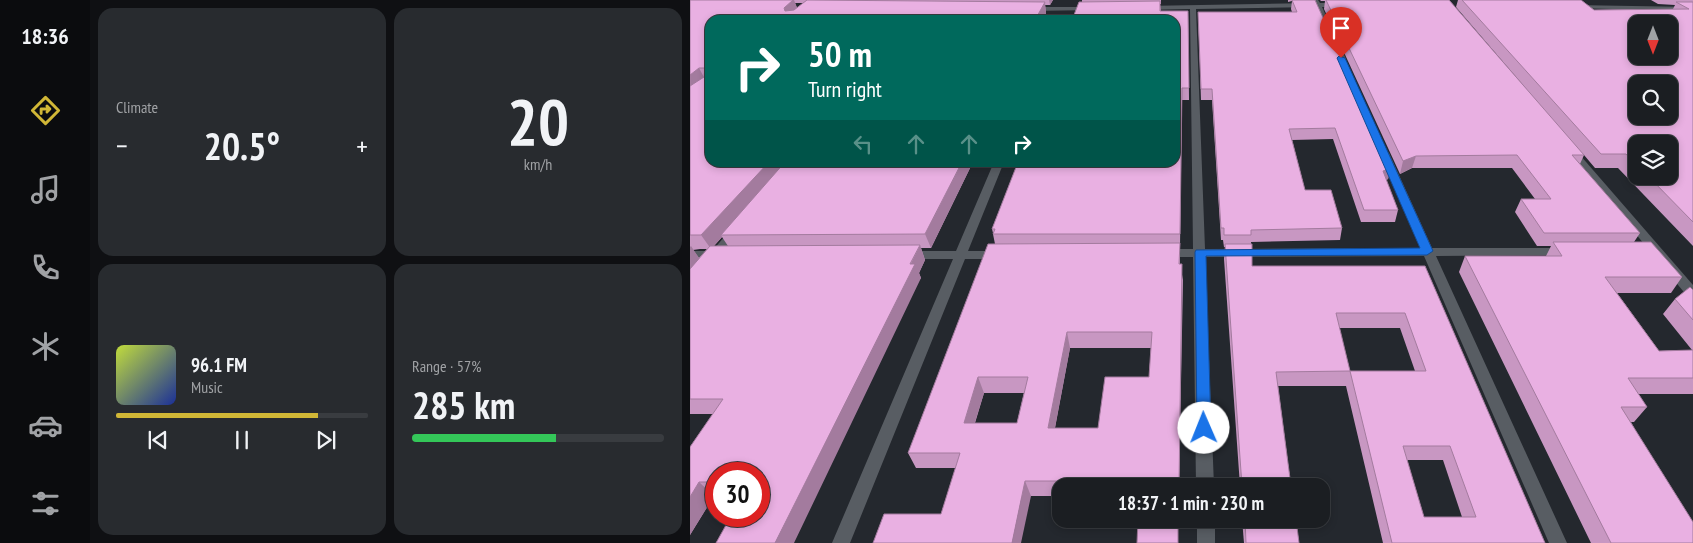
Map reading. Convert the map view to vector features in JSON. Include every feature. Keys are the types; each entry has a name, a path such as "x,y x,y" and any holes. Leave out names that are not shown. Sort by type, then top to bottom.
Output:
{"street":[{"path":"1689,0 1693,2"},
{"path":"1137,8 1193,8 1316,3 1347,5"},
{"path":"1316,3 1346,69"},
{"path":"1566,7 1693,8"},
{"path":"1022,9 1061,12 1100,8"},
{"path":"1193,8 1205,478"},
{"path":"1561,139 1693,294"},
{"path":"1378,142 1558,543"},
{"path":"841,543 997,167"},
{"path":"690,284 746,219"},
{"path":"1150,253 1576,251"},
{"path":"1636,252 1656,252"},
{"path":"690,255 734,255"},
{"path":"892,255 1011,255"},
{"path":"1206,528 1206,543"}],"building":[{"path":"690,0 793,0 784,8 785,11 794,10 807,0 1045,2 1038,15 705,15 705,68 699,68 690,75"},
{"path":"1292,0 1315,0 1391,168 1383,171 1398,210 1364,210 1335,128 1289,129 1305,190 1331,190 1342,228 1251,230 1251,235 1224,235 1224,228 1221,228 1212,89 1201,89 1198,12 1297,12"},
{"path":"1326,0 1449,0 1584,155 1572,155 1640,233 1544,233 1521,199 1551,199 1517,155 1416,156 1403,161"},
{"path":"1462,0 1581,0 1594,10 1689,9 1676,2 1693,2 1693,222 1657,185 1678,185 1678,135 1628,135 1628,156 1626,154 1601,154"},
{"path":"1160,1 1160,11 1188,11 1189,88 1182,88 1180,234 993,234 995,229 992,229 1016,167 1180,167 1180,15 1074,15 1079,2"},
{"path":"705,68 705,167 764,167 701,235 690,235 690,86 704,77"},
{"path":"781,167 959,167 925,234 721,235"},
{"path":"1553,242 1651,242 1682,277 1605,277 1659,351 1693,350 1693,378 1628,378 1647,407 1621,407 1693,522 1693,543 1611,543 1465,256 1562,256"},
{"path":"1180,243 1179,264 1182,264 1179,478 1052,478 1052,481 1025,481 1012,543 873,543 884,514 941,514 960,453 908,453 988,244","holes":["1067,332 1152,332 1149,377 1105,377 1098,428 1048,428","978,377 1028,377 1017,423 964,423"]},
{"path":"1225,244 1252,244 1252,266 1425,266 1545,543 1392,543 1350,371 1276,372 1290,478 1241,478","holes":["1336,313 1405,313 1426,371 1350,371","1403,446 1450,446 1476,517 1424,517"]},
{"path":"920,245 910,264 915,264 775,543 716,543 725,527 770,527 770,462 705,462 705,482 699,482 690,497 690,447 723,399 690,399 690,269 710,246"},
{"path":"1690,287 1693,290 1693,320 1675,299"},
{"path":"1138,528 1178,528 1178,543 1137,543"},
{"path":"1245,528 1297,528 1299,543 1246,543"}],"route":[{"path":"1204,428 1200,252 1427,251 1341,58"}]}
